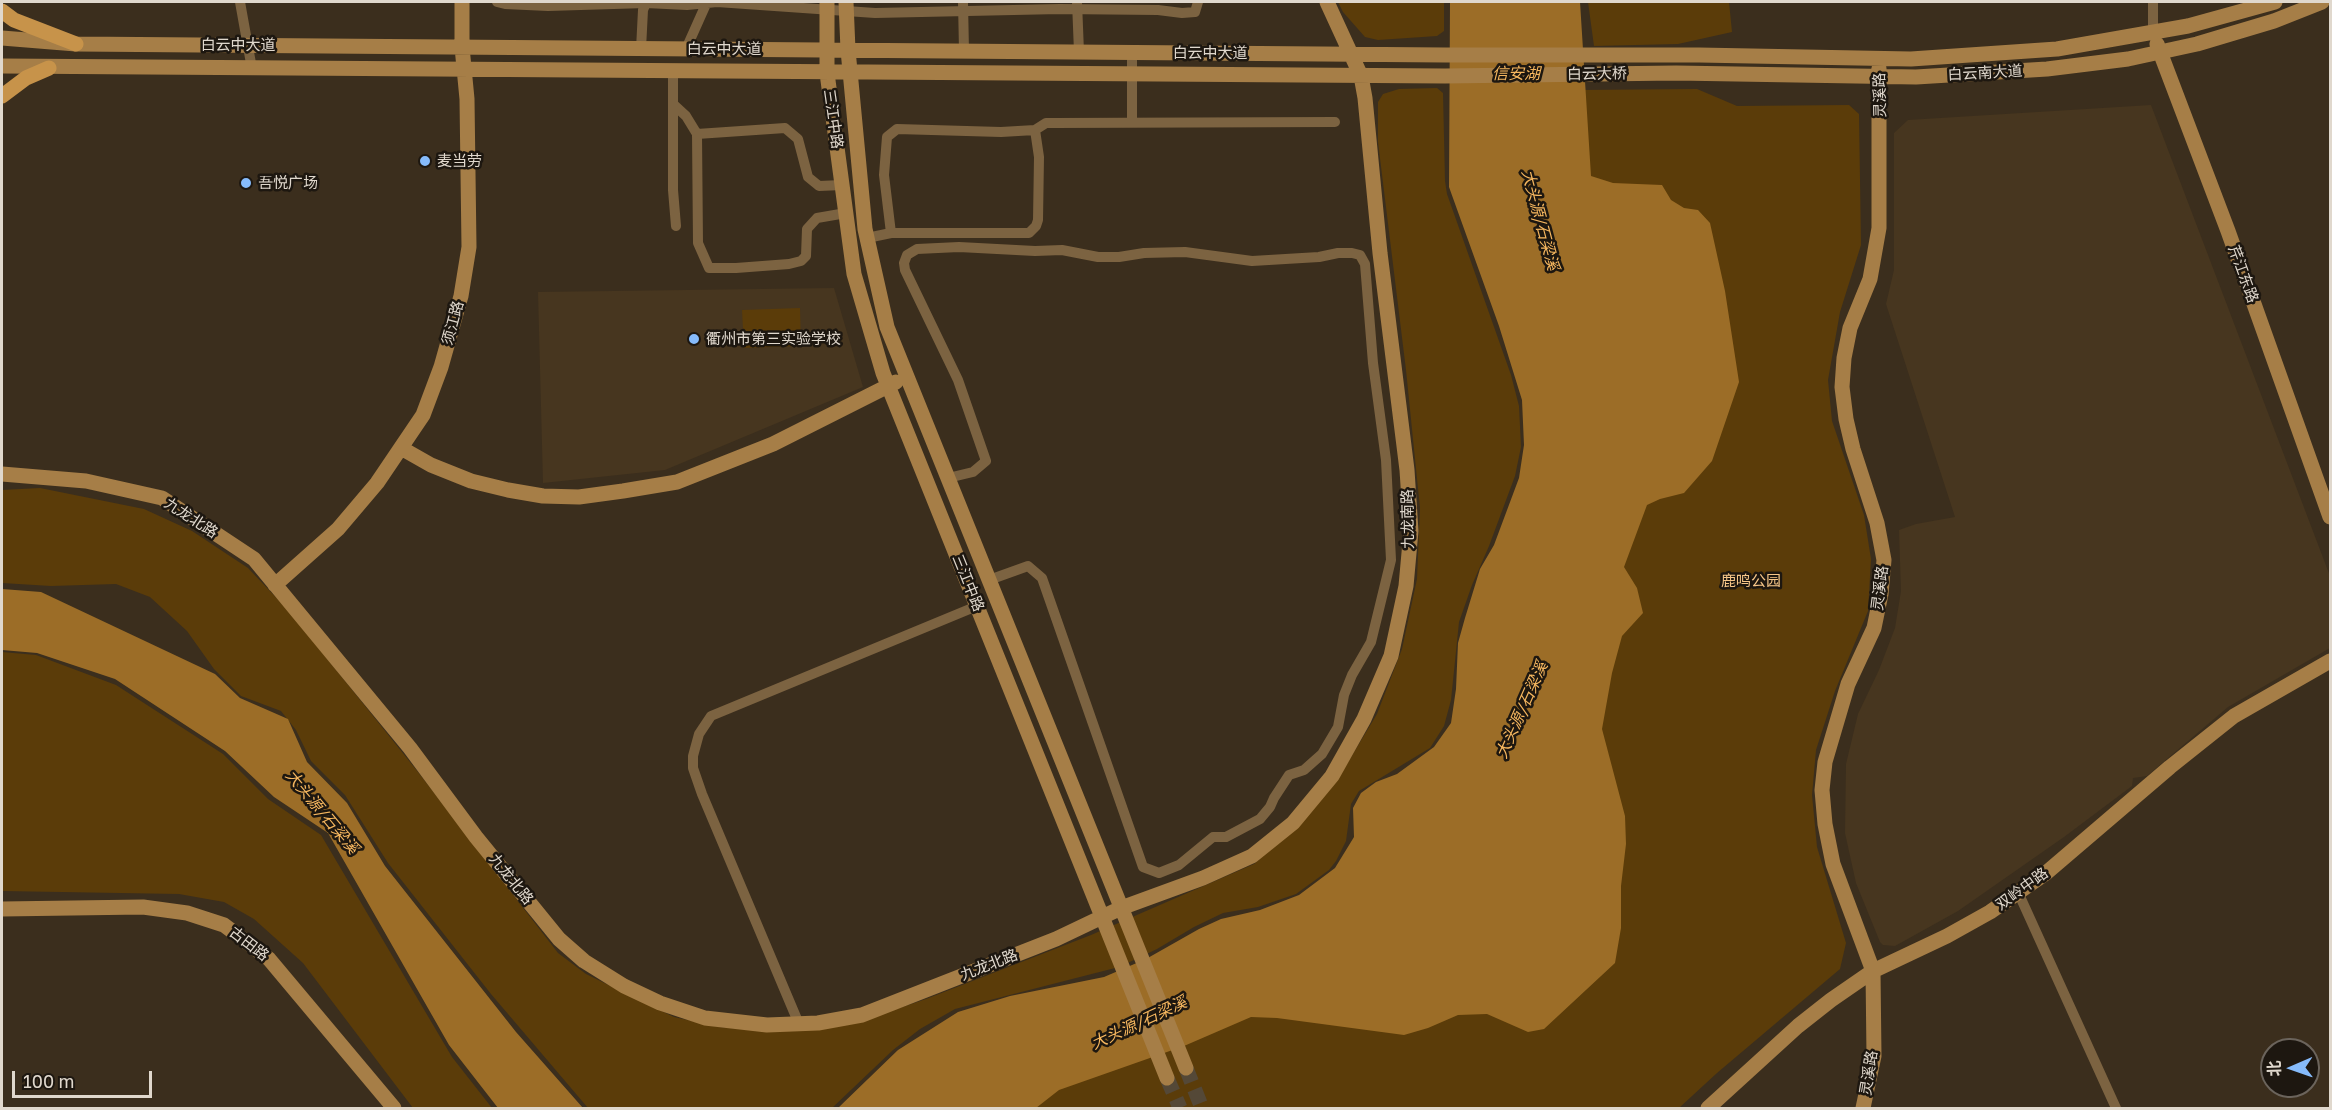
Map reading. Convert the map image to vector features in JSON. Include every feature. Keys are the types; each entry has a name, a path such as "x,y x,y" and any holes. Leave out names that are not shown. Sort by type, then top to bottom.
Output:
{"main road":[{"path":"2,11 14,20 76,44"},
{"path":"2,96 26,78 49,68"}],"street":[{"path":"240,2 252,69"},
{"name":"须江路","path":"275,585 338,529 377,483 423,415 441,367 460,296 469,247 467,99 463,71 462,2"},
{"path":"497,2 548,6 608,3 687,5 707,2 846,7 875,13 964,6 1076,5 1158,9 1182,13 1195,12 1198,2"},
{"path":"686,49 707,2"},
{"name":"九龙南路","path":"1121,908 1203,879 1252,856 1293,823 1332,776 1364,719 1391,656 1406,586 1410,531 1407,470 1392,361 1361,76 1327,2"},
{"name":"白云南大道","path":"1640,56 1911,59 2057,49 2229,16 2275,2"},
{"name":"白云南大道","path":"1640,74 1917,77 2047,69 2128,59 2164,51 2274,21 2322,2"},
{"path":"641,49 643,10 646,3"},
{"path":"1076,5 1079,52"},
{"name":"三江中路","path":"827,6 827,73 854,274 889,386 1167,1078"},
{"path":"964,6 964,51"},
{"name":"三江中路","path":"846,7 850,73 867,238 887,327 1186,1068"},
{"path":"2153,7 2158,31"},
{"name":"芹江东路","path":"2158,31 2331,517"},
{"name":"白云中大道","path":"2,38 76,44 1446,55"},
{"name":"芹江东路","path":"2164,51 2331,486"},
{"path":"1132,53 1132,122"},
{"name":"白云大桥","path":"1446,55 1640,56"},
{"name":"灵溪路","path":"1863,1108 1874,1056 1873,971 1833,864 1825,824 1822,790 1825,762 1844,694 1874,628 1881,594 1884,560 1877,523 1853,449 1842,387 1844,358 1850,328 1870,279 1879,228 1879,58"},
{"name":"白云中大道","path":"2,66 463,71 1445,76"},
{"path":"673,71 673,180 676,226"},
{"name":"白云大桥","path":"1445,76 1640,74"},
{"path":"673,104 686,117 697,134 698,243 709,268 768,266 801,261 806,256 807,229 818,218 846,213"},
{"path":"891,233 884,175 887,137 891,131 897,129 1000,132 1035,130 1050,123 1335,122"},
{"path":"697,134 785,128 798,139 808,177 819,186 842,185"},
{"path":"867,238 891,233 1029,233 1038,220 1039,158 1035,130"},
{"path":"948,478 973,472 986,460 958,380 905,270 904,262 907,255 917,249 939,247 1044,252 1062,250 1098,257 1185,252 1252,261 1352,253 1360,255 1365,264 1373,363 1386,460 1391,560 1371,642 1352,675 1344,695 1338,727 1322,754 1304,770 1289,775 1260,819 1247,828 1226,837 1213,837 1179,865 1159,873 1143,867 1041,578 1028,566 989,580"},
{"path":"1373,363 1392,361"},
{"path":"401,448 431,465 461,477 508,490 543,496 579,496 623,491 677,482 773,444 907,377"},
{"name":"九龙北路","path":"2,474 86,481 162,498 254,559 411,748 477,837 559,939 584,961 624,986 660,1004 705,1018 767,1025 818,1023 862,1015 1056,939 1121,908"},
{"path":"799,1024 693,768 693,756 699,735 711,717 977,606"},
{"name":"双岭中路","path":"1708,1108 1798,1026 1873,971 1970,925 2046,873 2170,767 2234,716 2331,661"},
{"path":"2018,892 2116,1108"},
{"name":"古田路","path":"2,909 143,906 187,913 224,925 269,959 394,1108"}],"shaded area":[{"path":"2151,105 2330,576 2330,648 2228,707 2147,776 2133,778 2132,786 1958,911 1895,946 1883,945 1856,883 1845,833 1846,764 1858,714 1879,670 1895,628 1901,591 1899,530 1916,524 1955,517 1886,304 1894,270 1894,133 1908,120"},
{"name":"衢州市第三实验学校","path":"834,288 863,387 665,470 543,483 538,292"}],"green space":[{"path":"1338,2 1444,2 1444,31 1437,36 1378,40 1365,37 1343,12"},
{"path":"1588,2 1729,2 1732,32 1678,44 1594,46"},
{"path":"1437,88 1443,93 1447,194 1511,375 1519,406 1521,447 1515,476 1459,622 1451,700 1444,726 1430,748 1359,791 1351,804 1346,841 1336,861 1329,870 1296,894 1258,907 1223,913 1119,967 955,1009 920,1029 893,1050 832,1108 588,1108 491,994 388,863 345,795 311,761 296,730 281,711 241,696 214,669 187,631 150,597 116,584 51,586 2,583 2,490 40,488 144,509 192,531 248,568 288,610 418,772 558,953 586,974 674,1017 719,1027 762,1031 864,1020 926,999 1091,935 1254,864 1286,836 1348,762 1377,714 1402,649 1417,579 1420,508 1406,370 1378,142 1378,102 1383,94 1399,89"},
{"name":"鹿鸣公园","path":"1697,89 1737,106 1849,105 1859,114 1861,245 1840,312 1828,380 1832,421 1864,515 1871,559 1868,611 1835,691 1816,750 1812,795 1817,847 1846,943 1840,969 1679,1108 1022,1108 1596,730 1621,570 1600,188 1586,178 1579,90"},
{"path":"800,308 801,346 744,348 742,310"},
{"path":"2,652 36,655 116,685 223,754 268,799 321,835 452,1057 492,1108 413,1108 303,963 254,919 224,902 179,894 2,891"}],"water":[{"path":"1450,2 1580,2 1591,176 1613,183 1662,185 1671,200 1684,208 1698,210 1710,223 1725,291 1739,382 1712,461 1684,493 1647,505 1624,567 1637,588 1643,613 1622,636 1612,673 1602,729 1625,816 1626,844 1621,886 1621,928 1615,963 1544,1029 1528,1032 1487,1014 1458,1015 1404,1035 1277,1018 1251,1017 1184,1046 1059,1090 1036,1108 838,1108 898,1050 958,1012 1010,996 1104,977 1146,959 1221,919 1260,910 1299,895 1335,868 1354,837 1353,808 1361,793 1376,782 1397,774 1434,747 1451,723 1456,689 1458,643 1480,569 1494,545 1519,478 1524,445 1522,400 1499,326 1449,187"},
{"name":"大头源/石梁溪","path":"2,589 41,592 215,674 240,698 288,719 307,762 347,803 385,866 516,1032 583,1108 498,1108 449,1045 328,833 274,797 225,751 115,679 37,653 2,650"}],"tunnel":[{"path":"1186,1068 1202,1108"},
{"path":"1167,1078 1180,1108"}],"place":[{"name":"麦当劳","path":"425,161"},
{"name":"吾悦广场","path":"246,183"},
{"name":"衢州市第三实验学校","path":"694,339"}],"water label":[{"name":"信安湖","path":"1516,74"}]}
